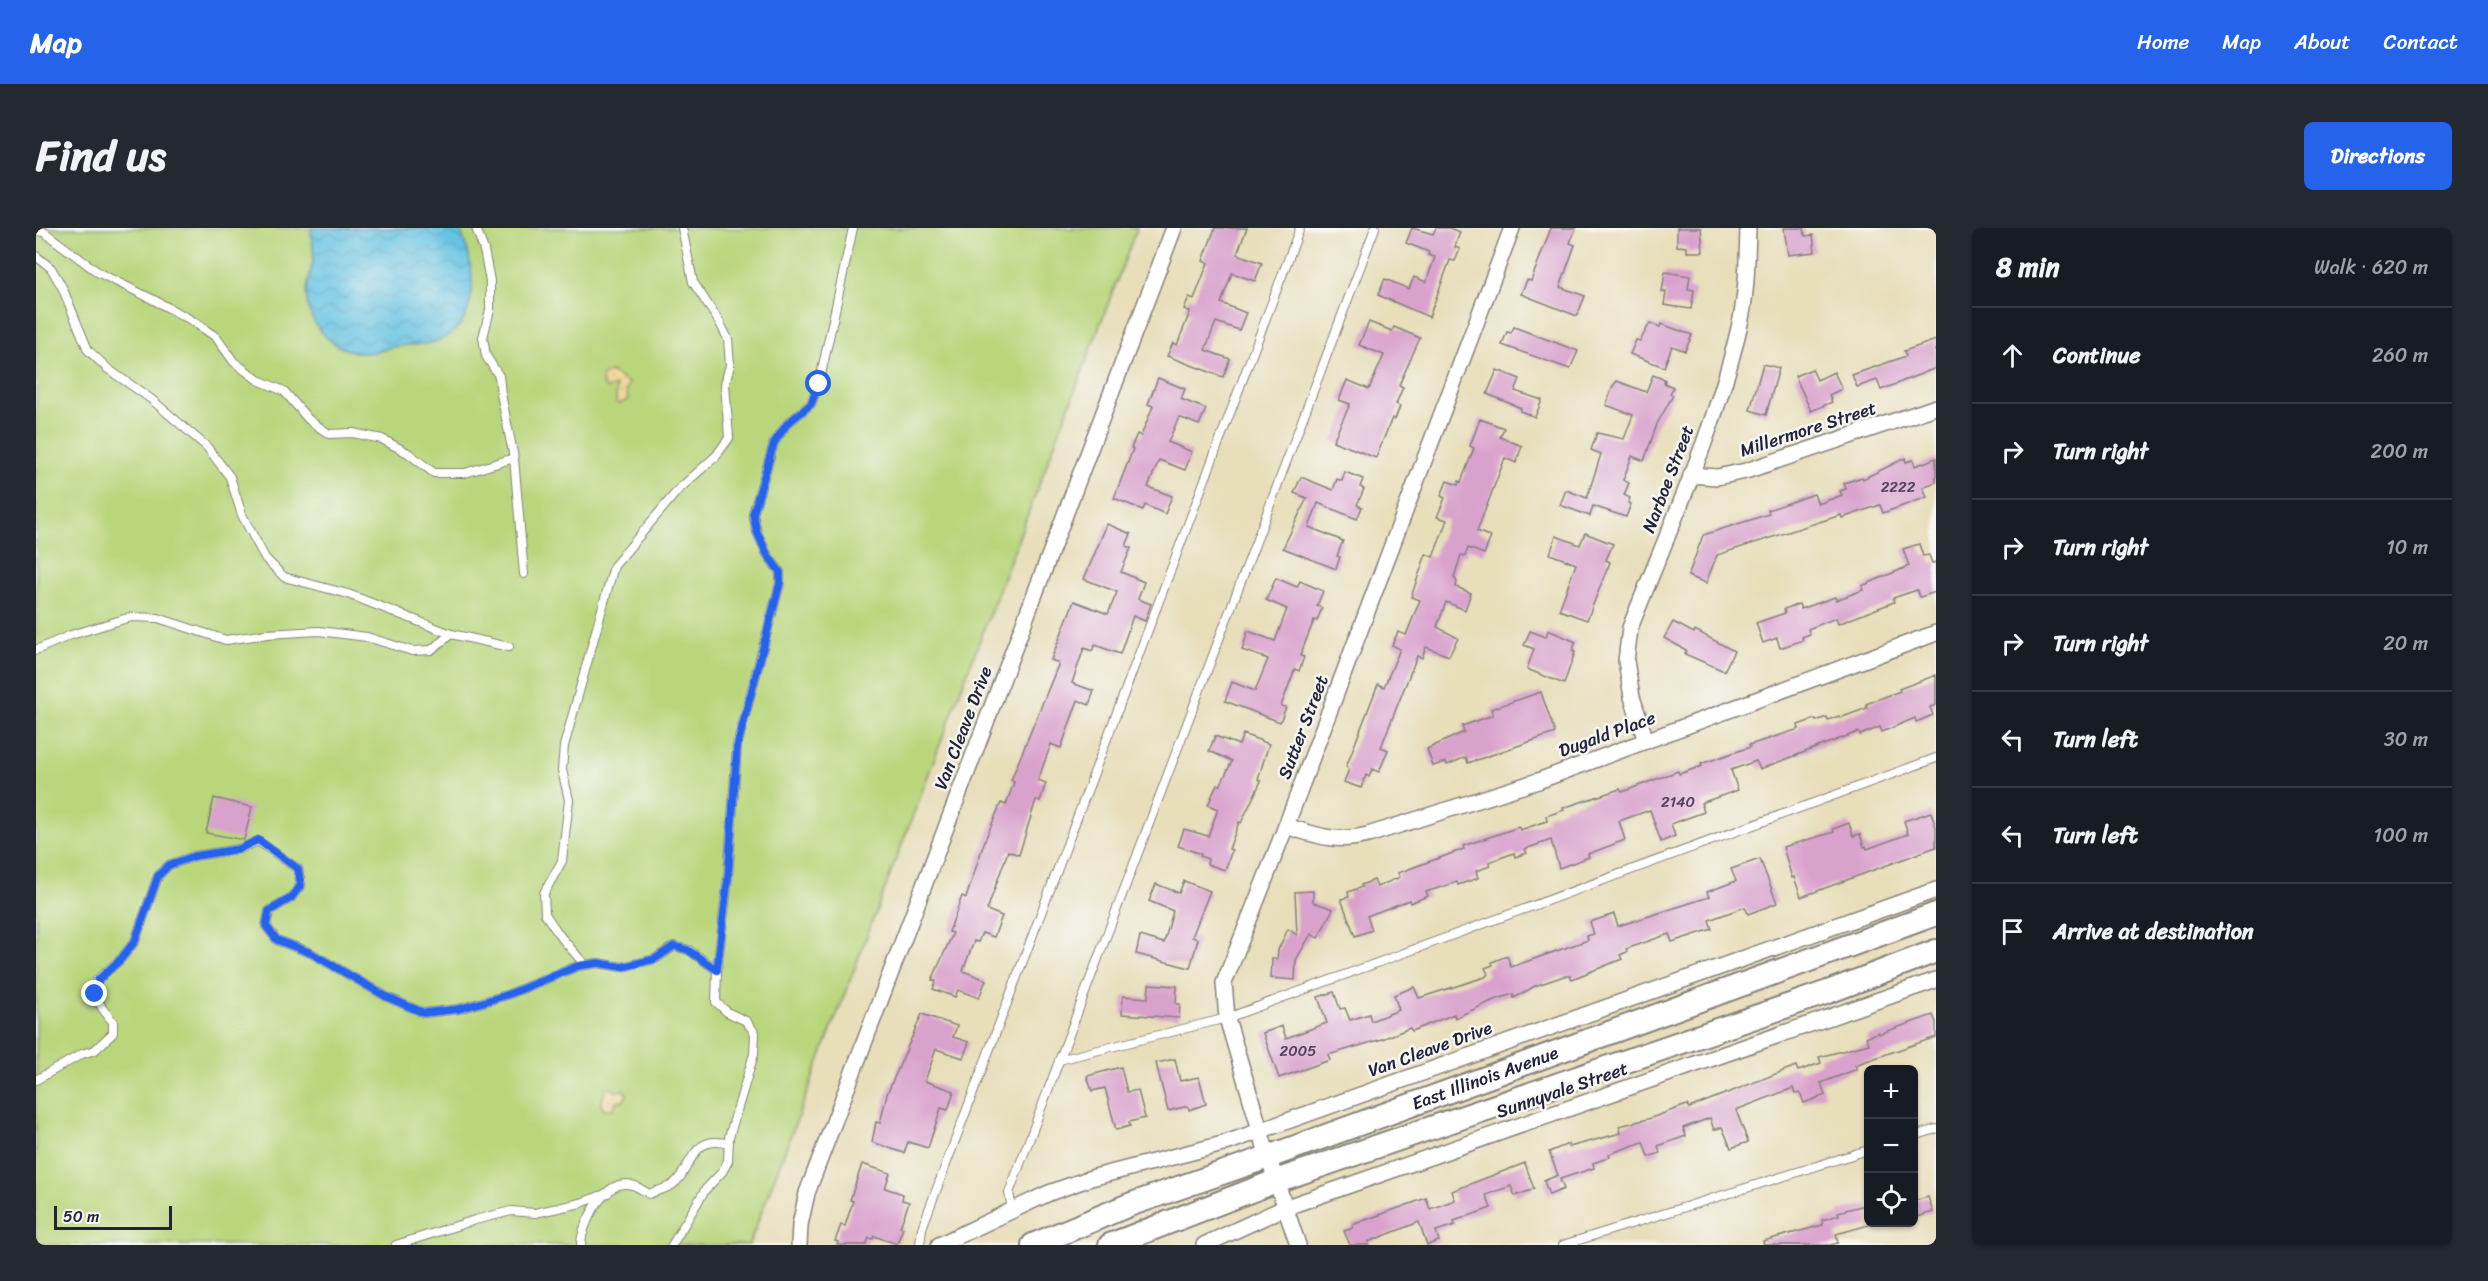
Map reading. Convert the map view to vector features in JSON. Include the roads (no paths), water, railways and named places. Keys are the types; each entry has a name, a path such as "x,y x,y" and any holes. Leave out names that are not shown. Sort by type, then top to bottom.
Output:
{"main road":[{"name":"East Illinois Avenue","path":"1033,1245 1129,1205 1268,1157 1936,914"},
{"name":"East Illinois Avenue","path":"1110,1245 1276,1181 1828,992 1936,951"},
{"path":"1815,958 1828,992"}],"street":[{"name":"Van Cleave Drive","path":"799,1245 800,1225 807,1193 1174,228"},
{"name":"Sutter Street","path":"1298,1245 1268,1157 1227,1018 1224,983 1286,826 1512,228"},
{"name":"Narboe Street","path":"1646,741 1632,697 1626,660 1630,627 1721,396 1741,317 1747,269 1748,228"},
{"name":"Millermore Street","path":"1690,475 1717,477 1746,471 1936,406"},
{"name":"Dugald Place","path":"1286,826 1326,838 1347,840 1538,781 1936,633"},
{"name":"Van Cleave Drive","path":"939,1245 1012,1209 1091,1178 1223,1144 1936,890"},
{"name":"Sunnyvale Street","path":"1204,1245 1284,1208 1936,980"}],"lane":[{"path":"476,228 484,250 490,281 490,310 483,337 486,356 500,376 501,394 514,458 524,574"},
{"path":"585,965 545,914 544,893 562,861 568,800 562,770 564,746 614,566 678,490 716,456 729,438 725,384 730,365 728,339 693,282 682,228"},
{"path":"672,1245 705,1191 722,1172 728,1161 729,1137 754,1054 755,1033 746,1021 727,1012 716,1002 737,747 780,583 780,572 767,554 757,532 753,514 774,443 787,424 811,404 819,384 853,228"},
{"path":"920,1245 922,1228 1300,228"},
{"path":"1012,1209 1009,1193 1375,228"},
{"path":"36,231 44,232 99,273 152,298 216,337 234,362 258,380 284,391 309,420 329,434 353,433 382,439 408,453 434,473 465,473 514,458"},
{"path":"36,256 51,268 62,287 88,350 108,369 151,399 207,447 230,477 242,515 265,558 284,578 348,594 451,634 509,647"},
{"path":"36,650 71,635 131,617 158,618 226,640 267,634 319,631 367,637 412,651 431,650 451,634"},
{"path":"1059,1060 1227,1018 1936,758"},
{"path":"36,1080 82,1054 95,1050 113,1033 113,1023 95,994 98,980 121,959 135,941 158,876 169,865 195,856 239,849 258,840 298,869 301,885 291,898 269,911 266,926 277,940 311,953 387,997 424,1013 459,1009 507,995 585,965 598,963 622,967 655,959 674,946 688,950 717,970"},
{"path":"1918,1135 1936,1129"},
{"path":"396,1245 511,1211 535,1213 581,1203 625,1184 649,1194 673,1185 703,1145 720,1141 729,1144"},
{"path":"1563,1245 1864,1152"},
{"path":"581,1245 589,1216 596,1204 608,1192"}],"water":[{"path":"311,228 459,228 470,259 472,276 472,293 461,323 450,335 434,342 391,347 375,352 354,352 328,339 315,323 308,306 307,286 313,256"}]}
